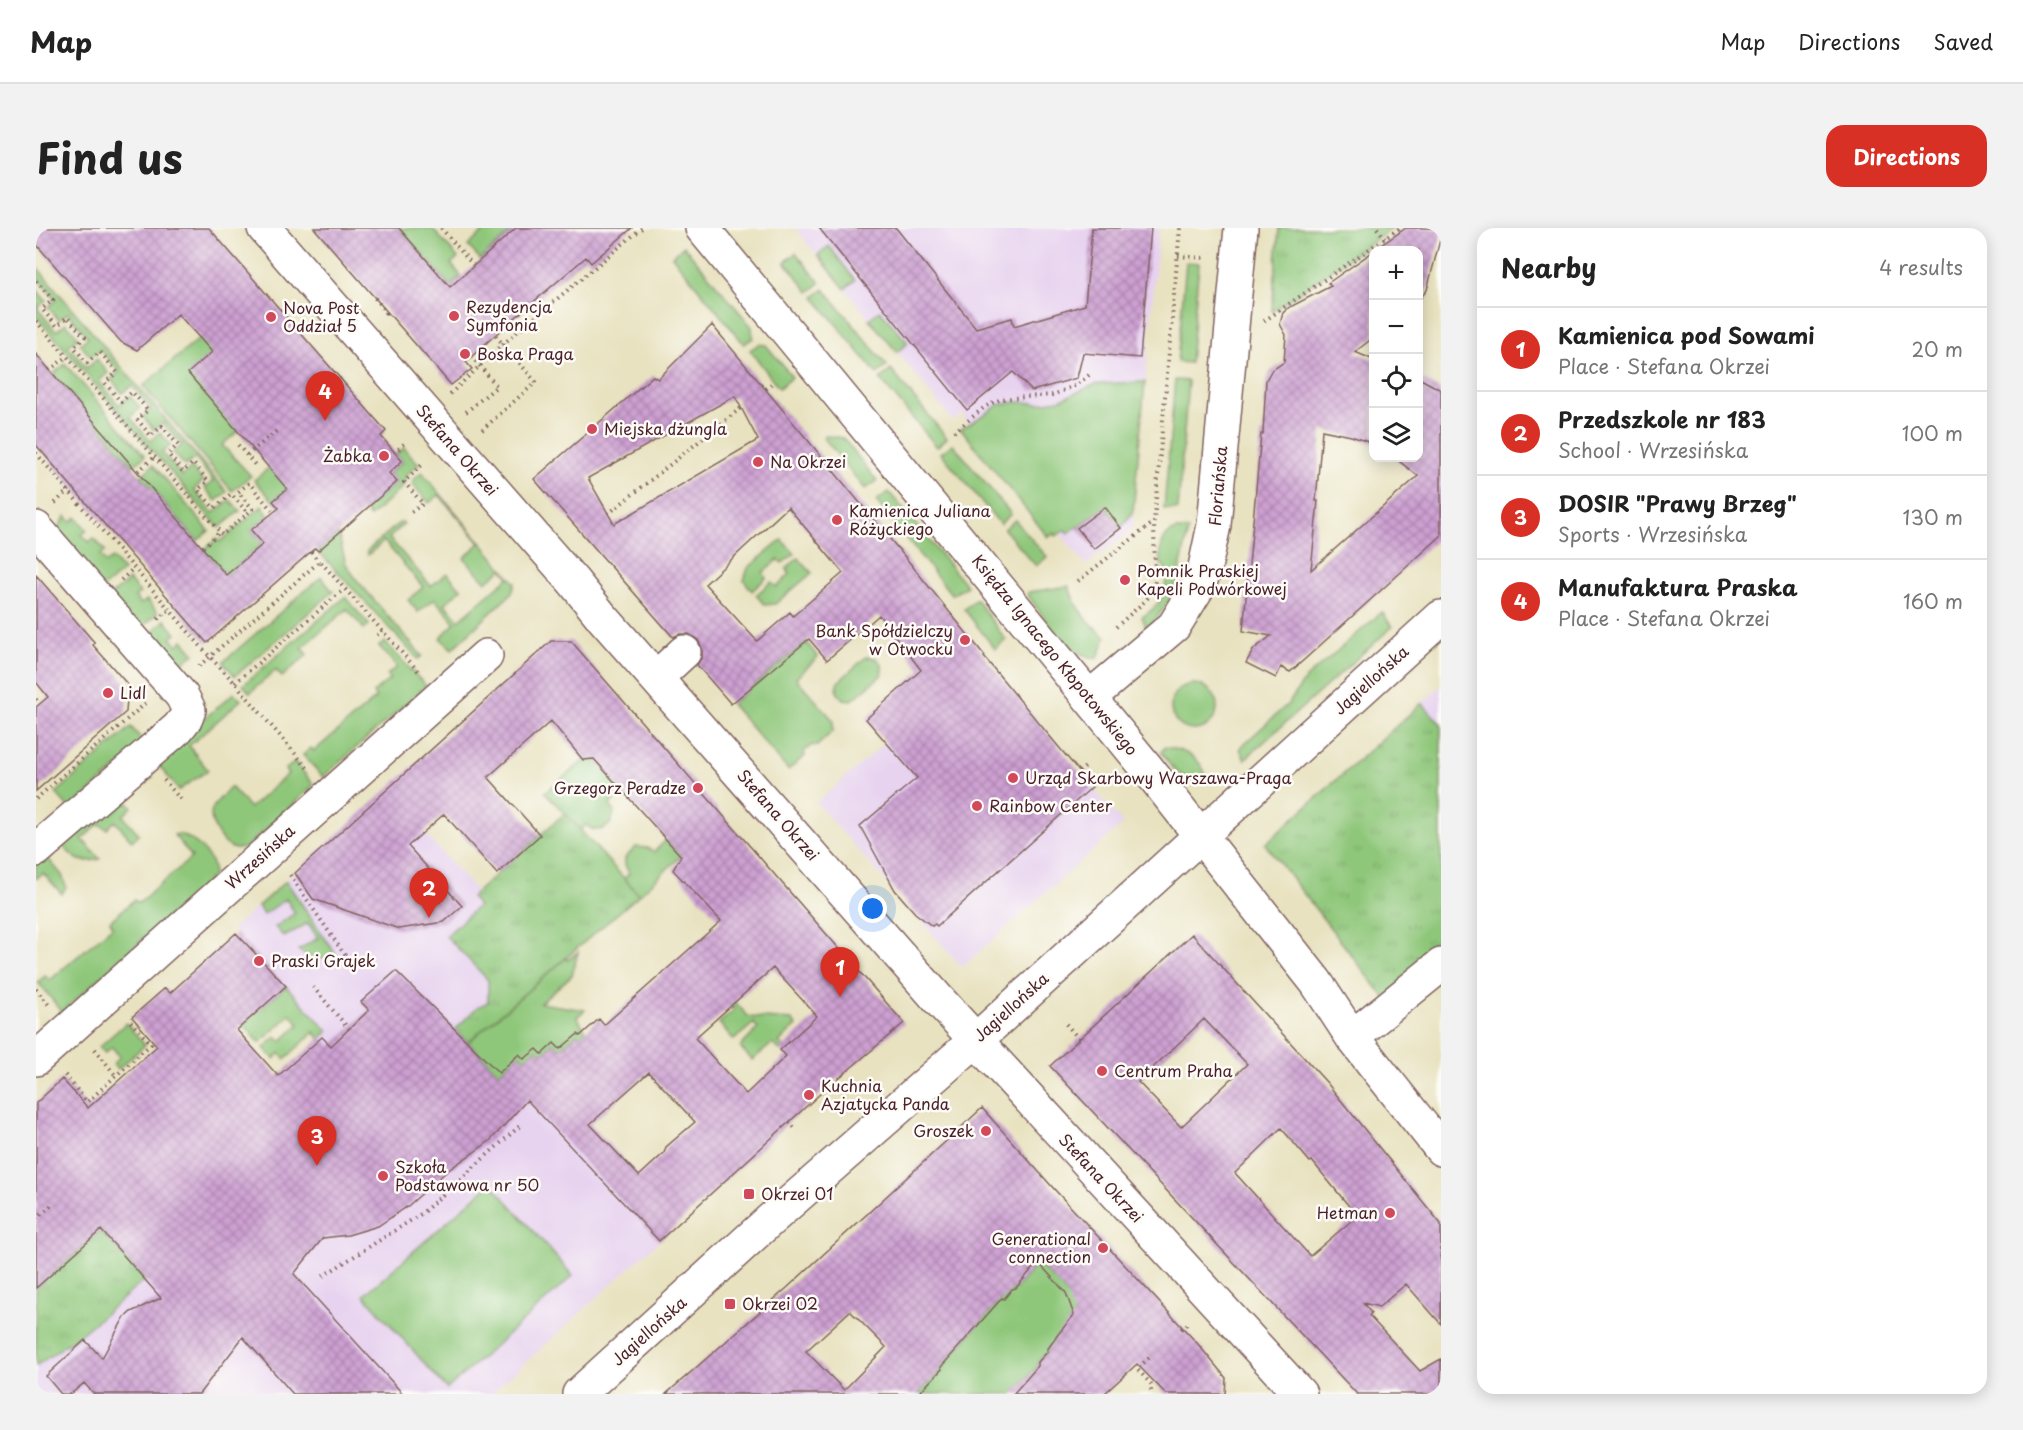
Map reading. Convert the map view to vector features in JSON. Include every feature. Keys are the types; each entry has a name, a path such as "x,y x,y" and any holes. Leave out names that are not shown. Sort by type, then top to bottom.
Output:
{"street":[{"name":"Stefana Okrzei","path":"264,228 602,617 976,1040 1300,1394"},
{"name":"Księdza Ignacego Kłopotowskiego","path":"702,228 1090,698 1200,835 1316,981 1352,1036 1441,1149"},
{"name":"Floriańska","path":"1090,698 1174,626 1198,587 1204,572 1214,525 1241,228"},
{"path":"36,528 174,687 186,702 189,710 178,728 36,850"},
{"name":"Jagiellońska","path":"579,1394 769,1221 976,1040 1441,617"},
{"path":"657,677 684,652"},
{"name":"Wrzesińska","path":"50,1066 330,795 486,656"},
{"path":"1352,1036 1441,965"}],"path":[{"path":"441,228 473,265"},
{"path":"450,394 503,344 642,228"},
{"path":"1116,627 1146,600 1154,588 1155,521 1180,228"},
{"path":"1377,228 1385,238"},
{"path":"1264,321 1400,228"},
{"path":"1178,256 1206,258"},
{"path":"36,280 53,300 42,309 57,326 67,317 85,338 74,347 87,363 99,352 117,372 105,383 121,402 132,392 148,410 137,419 151,436 162,426 178,445 168,454 183,472 193,463 208,481 198,490 214,508 231,494 248,513"},
{"path":"375,298 386,313"},
{"path":"36,321 222,535 253,509 238,492 249,483 274,513"},
{"path":"479,433 536,382 495,335"},
{"path":"468,410 497,386 471,356"},
{"path":"50,370 67,357"},
{"path":"954,432 986,406 1001,399 1052,395 1077,385 1089,375"},
{"path":"766,389 771,384"},
{"path":"608,514 741,408"},
{"path":"247,455 279,429"},
{"path":"394,453 404,444"},
{"path":"238,445 255,465"},
{"path":"36,453 330,795"},
{"path":"138,471 155,457"},
{"path":"411,512 423,504 404,482 422,465"},
{"path":"1078,581 1155,521"},
{"path":"203,547 220,532"},
{"path":"311,552 425,678"},
{"path":"36,799 152,699 163,697 319,562"},
{"path":"235,683 344,588"},
{"path":"377,635 382,631"},
{"path":"1079,772 1085,767"},
{"path":"287,872 351,964"},
{"path":"313,987 349,1029"},
{"path":"50,1066 87,1102 151,1044 126,1016"},
{"path":"1066,1024 1079,1039"},
{"path":"92,1046 116,1076"},
{"path":"789,1122 795,1128"},
{"path":"323,1276 421,1214 522,1124"},
{"path":"36,1218 52,1204"},
{"path":"1181,1329 1187,1324"},
{"path":"1149,1358 1137,1368 1151,1384 1151,1394"}],"shaded area":[{"path":"795,228 1159,228 1132,530 1086,565 962,414 953,421"},
{"path":"984,657 1123,824 962,967 816,803"},
{"path":"1441,686 1441,724 1422,703"},
{"name":"Szkoła Podstawowa nr 50","path":"386,790 477,892 565,813 639,895 468,1042 548,1122 659,1241 491,1394 36,1394 36,1288 100,1231 104,1234 328,1031 232,929"}],"green space":[{"path":"399,228 432,228 458,258 451,264 461,276 450,286"},
{"path":"488,228 516,228 480,259 468,246"},
{"path":"1279,228 1393,228 1272,311"},
{"path":"684,246 752,327 753,338 744,344 672,256"},
{"path":"829,246 855,280 845,289 818,255"},
{"path":"796,253 820,283 809,292 785,262"},
{"path":"1186,262 1199,263 1190,363 1177,362"},
{"path":"36,266 227,492 216,501 205,488 213,481 195,458 185,466 173,452 182,445 163,423 154,430 143,417 151,409 132,386 122,393 111,379 119,372 100,349 91,357 80,344 88,337 68,313 59,320 48,307 56,300 36,276"},
{"path":"36,289 46,301 37,308 56,331 66,323 78,337 68,346 87,368 97,359 108,373 99,381 119,405 130,396 140,408 130,417 150,441 160,433 171,445 162,453 182,476 192,468 203,481 194,490 213,513 230,500 240,511 219,528 36,316"},
{"path":"824,289 887,366 877,374 814,297"},
{"path":"880,310 908,343 897,352 869,319"},
{"path":"200,338 212,352 244,426 222,445 251,476 232,491 143,386"},
{"path":"759,344 766,345 792,377 779,388 750,350"},
{"path":"65,364 145,456 133,466 53,374"},
{"path":"891,370 947,438 937,447 880,379"},
{"path":"1175,380 1188,381 1178,510 1164,509"},
{"path":"1145,382 1133,512 1121,528 1105,507 1068,533 1065,530 1056,536 1055,533 1048,537 961,429 999,405 1059,400 1096,384"},
{"path":"823,437 843,438 877,481 865,489"},
{"path":"953,444 1011,514 1000,524 941,453"},
{"path":"404,448 419,464 406,475 403,486 370,517 365,510 397,482 389,473 402,462 396,454"},
{"path":"153,465 209,531 197,541 141,476"},
{"path":"270,467 313,467 273,501 254,480"},
{"path":"422,472 515,583 512,593 452,649 440,638 455,623 435,599 418,612 408,600 423,587 384,541 368,555 367,551 402,522 404,524 389,538 431,586 447,573 461,589 445,604 459,620 509,577 502,569 486,582 464,558 480,543 439,495 429,503 413,485 413,480"},
{"path":"889,492 967,586 952,595 876,501"},
{"path":"262,506 269,516 251,530 263,544 226,575 204,550 217,539 220,542"},
{"path":"66,516 71,522 76,517 87,530 82,535 89,542 94,538 105,551 100,556 106,563 112,558 123,571 103,588 55,532"},
{"path":"1015,520 1047,557 1036,566 1004,529"},
{"path":"1176,530 1188,530 1180,571 1165,606 1147,629 1142,617 1155,607 1165,588 1166,573 1164,565 1161,565 1162,544 1167,536"},
{"path":"338,533 346,564 356,579 422,656 418,659 318,551"},
{"path":"782,540 795,554 782,563 778,559 763,573 766,578 752,591 744,580 748,568"},
{"path":"798,558 812,573 775,604 765,605 756,595 771,582 777,587 790,574 786,569"},
{"path":"321,577 333,592 235,676 223,662"},
{"path":"129,580 140,593 135,597 141,604 147,600 158,613 139,630 110,596"},
{"path":"1069,586 1074,601 1083,614 1106,637 1098,658 1086,656 1066,643 1027,594"},
{"path":"345,597 369,625 364,629 347,609 302,648 307,655 282,677 276,670 250,693 243,685"},
{"path":"976,599 1006,640 995,649 964,609"},
{"path":"1382,612 1392,627 1245,759 1240,749 1244,744 1289,703 1306,678"},
{"path":"165,620 176,634 171,638 177,645 183,640 194,653 174,671 146,637"},
{"path":"385,642 426,686 323,777 303,755 311,748 314,751 376,698 373,693 390,679 387,675 397,667 379,646"},
{"path":"806,642 818,657 796,678 833,720 833,731 817,746 812,745 804,751 805,756 788,770 731,704"},
{"path":"866,657 876,658 882,664 882,675 852,700 843,699 837,692 837,683"},
{"path":"1194,684 1210,691 1217,707 1210,723 1194,730 1178,723 1171,707 1178,691"},
{"path":"234,693 241,700 189,746 208,770 179,790 155,761"},
{"path":"1422,703 1441,724 1441,953 1385,998 1265,844"},
{"path":"131,727 145,743 70,809 56,793"},
{"path":"1165,747 1180,750 1193,757 1202,767 1206,782 1198,782 1179,774 1161,752"},
{"path":"591,755 624,791 610,804 614,813 611,823 602,829 596,830 586,825 580,830 545,792"},
{"path":"295,762 314,785 245,848 235,849 225,843 214,827 211,815 218,801 231,787 250,808 288,774 285,770"},
{"path":"147,767 153,776 126,800 132,807 123,816 139,834 132,841 115,821 107,829 99,824 82,839 100,859 81,861 73,856 60,843"},
{"path":"565,813 639,895 468,1042 455,1030 476,1008 488,1002 488,980 446,936 478,906 471,897"},
{"path":"179,834 192,840 204,850 211,863 213,876 62,1012 38,982 45,976 50,980 113,926 110,921 134,900 139,903 192,857 174,835"},
{"path":"666,840 681,856 639,895 624,878 629,874 625,858 636,847 648,848 654,852"},
{"path":"45,855 62,875 66,887 62,894 43,873 36,879 36,863"},
{"path":"286,881 337,956 316,958 307,956 298,950 318,938 308,923 284,937 275,927 295,913 286,899 263,915 258,906"},
{"path":"578,952 572,975 540,1003 585,1010 577,1017 586,1031 580,1036 577,1034 560,1049 554,1043 542,1054 537,1049 524,1059 519,1054 499,1073 468,1042 566,958 568,960"},
{"path":"286,986 328,1031 320,1039 314,1032 285,1059 280,1053 274,1059 264,1048 276,1037 281,1041 299,1025 291,1014 260,1043 243,1024"},
{"path":"735,1002 749,1017 792,1020 797,1026 779,1042 783,1047 780,1050 772,1044 752,1060 740,1047 758,1029 754,1023 734,1040 719,1023 734,1010 731,1005"},
{"path":"126,1023 145,1045 118,1069 113,1064 120,1057 112,1047 105,1053 99,1047"},
{"path":"491,1183 573,1276 447,1389 364,1295"},
{"path":"100,1231 145,1280 82,1333 36,1366 36,1288"},
{"path":"1036,1265 1060,1285 1078,1311 1038,1362 1038,1366 1013,1394 918,1394 1002,1298 1016,1288"}],"building":[{"path":"36,228 209,228 386,431 381,436 402,461 389,473 397,482 318,551 315,548 207,643 36,445 36,354 226,575 263,544 251,530 279,508 273,501 287,489 188,373 212,352 178,314 137,350 121,342 36,244"},
{"name":"Rezydencja Symfonia","path":"314,228 399,228 450,287 516,228 632,228 591,263 586,257 495,335 466,362 472,369 451,385"},
{"path":"819,228 896,228 976,328 1012,318 1014,326 1085,305 1092,228 1151,228 1140,358 1083,353 1077,378 1032,391 1013,372 967,410"},
{"path":"1406,228 1441,228 1427,290 1423,295 1423,246 1380,246"},
{"path":"1369,254 1369,341 1355,352 1369,358 1369,442 1322,430 1311,570 1418,476 1400,462 1423,462 1423,380 1441,390 1441,536 1290,672 1281,667 1276,678 1246,663 1254,649 1271,636 1243,631 1261,434 1263,434 1266,380 1271,371 1284,362 1286,335 1280,324 1283,313 1288,308 1331,286 1328,283"},
{"path":"712,325 1092,787 937,926 935,924 932,926 915,913 895,890 860,826 917,778 866,719 921,670 879,615 827,660 809,639 731,704 697,665 702,657 702,648 698,640 689,634 673,637 534,479 653,376 658,379","holes":["735,396 758,440 614,524 588,478","788,507 843,573 793,616 790,612 757,641 705,584"]},
{"path":"1105,507 1121,528 1094,549 1077,528"},
{"path":"36,575 128,685 126,712 36,791 36,707 48,697 36,682"},
{"path":"551,641 571,641 904,1023 821,1093 659,1241 527,1100 490,1141 447,1171 408,1206 378,1226 348,1235 323,1238 294,1274 403,1394 293,1394 243,1337 199,1394 94,1394 84,1383 71,1394 61,1394 46,1376 85,1340 102,1358 124,1318 131,1312 161,1298 101,1230 36,1288 36,1103 62,1079 88,1108 157,1046 132,1017 165,988 170,993 236,933 286,986 237,1030 278,1076 322,1037 331,1046 369,1010 361,1002 396,971 499,1073 519,1054 524,1059 537,1049 542,1054 554,1043 560,1049 578,1034 580,1036 599,1019 604,1025 721,921 673,870 681,856 594,759 583,760 551,721 488,777 540,835 497,874 444,814 408,846 462,906 444,922 399,929 313,899 295,873","holes":["773,968 817,1016 780,1050 786,1056 746,1094 695,1038","649,1072 695,1122 666,1147 664,1153 639,1176 590,1124"]},
{"path":"1192,934 1327,1083 1441,1224 1441,1324 1406,1284 1379,1307 1363,1303 1371,1313 1369,1316 1420,1371 1441,1359 1441,1394 1357,1394 1050,1066","holes":["1204,1019 1247,1064 1181,1127 1138,1082","1281,1128 1310,1162 1312,1161 1357,1216 1310,1256 1235,1173"]},
{"path":"982,1108 1197,1343 1226,1378 1225,1394 1166,1394 1137,1364 1104,1394 1013,1394 1038,1366 1038,1362 1074,1315 1066,1293 1038,1262 1016,1288 1012,1289 1004,1299 1002,1298 918,1394 666,1394 787,1288","holes":["850,1311 886,1347 844,1390 806,1351"]}],"place":[{"name":"Rezydencja Symfonia","path":"454,316"},
{"name":"Nova Post Oddział 5","path":"271,317"},
{"name":"Boska Praga","path":"465,354"},
{"name":"Manufaktura Praska","path":"325,421"},
{"name":"Miejska dżungla","path":"592,429"},
{"name":"Żabka","path":"384,456"},
{"name":"Na Okrzei","path":"758,462"},
{"name":"Kamienica Juliana Różyckiego","path":"837,520"},
{"name":"Pomnik Praskiej Kapeli Podwórkowej","path":"1125,580"},
{"name":"Bank Spółdzielczy w Otwocku","path":"965,640"},
{"name":"Lidl","path":"108,693"},
{"name":"Urząd Skarbowy Warszawa-Praga","path":"1013,778"},
{"name":"Grzegorz Peradze","path":"698,788"},
{"name":"Rainbow Center","path":"977,806"},
{"name":"Przedszkole nr 183","path":"429,918"},
{"name":"Praski Grajek","path":"259,961"},
{"name":"Kamienica pod Sowami","path":"840,997"},
{"name":"Centrum Praha","path":"1102,1071"},
{"name":"Kuchnia Azjatycka Panda","path":"809,1095"},
{"name":"Groszek","path":"986,1131"},
{"name":"DOSIR \"Prawy Brzeg\"","path":"317,1166"},
{"name":"Szkoła Podstawowa nr 50","path":"383,1176"},
{"name":"Okrzei 01","path":"749,1194"},
{"name":"Hetman","path":"1390,1213"},
{"name":"Generational connection","path":"1103,1248"},
{"name":"Okrzei 02","path":"730,1304"}]}
